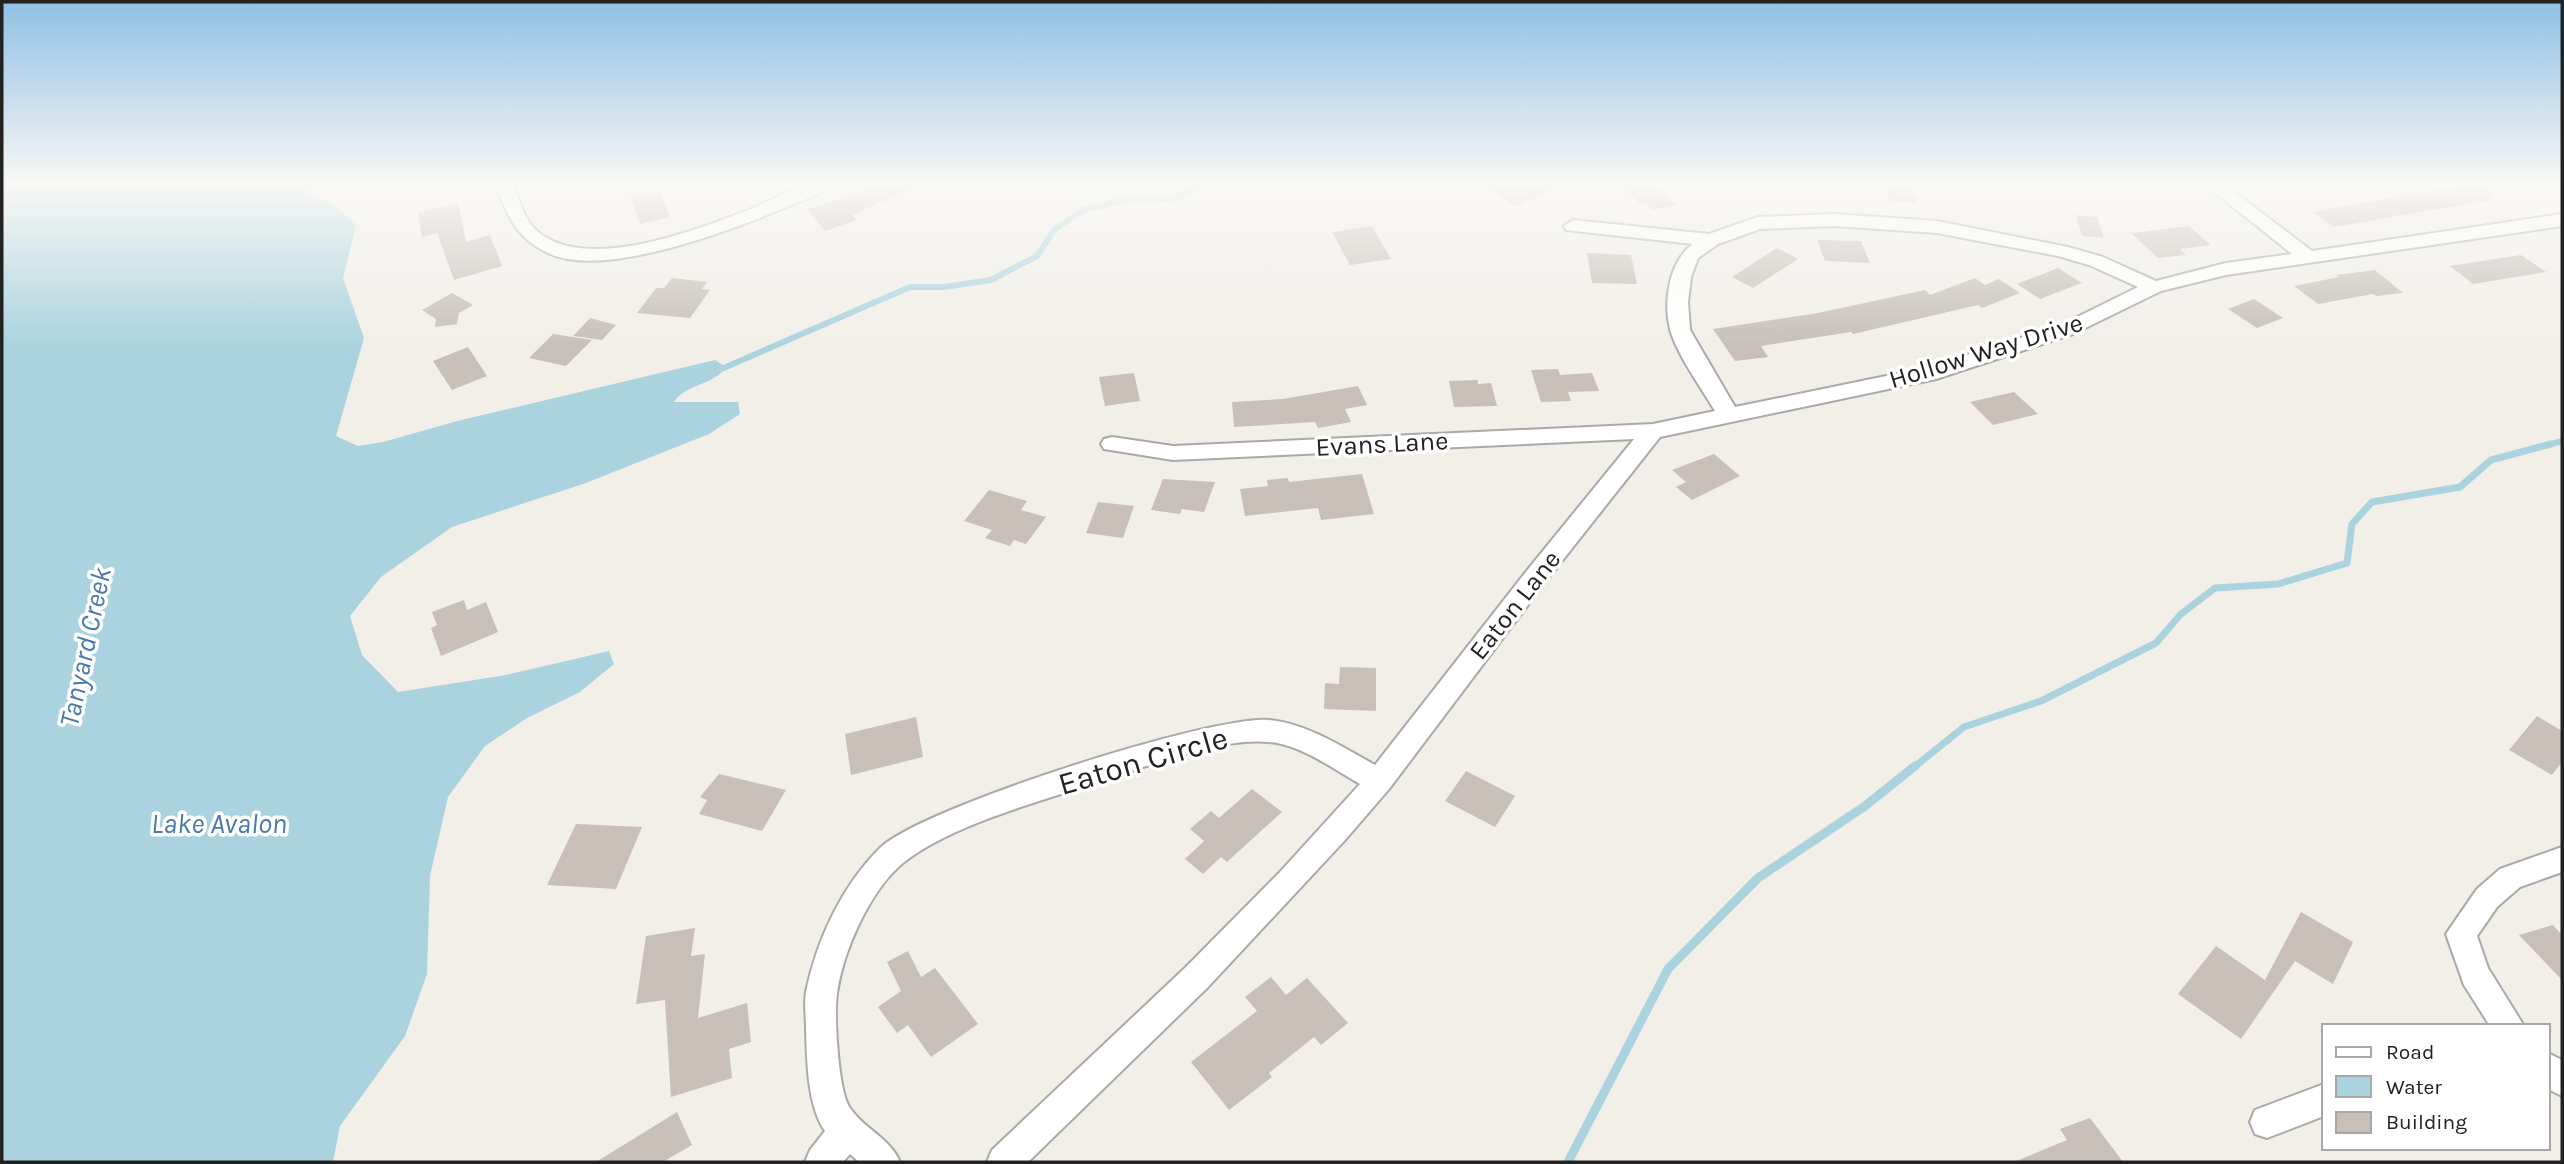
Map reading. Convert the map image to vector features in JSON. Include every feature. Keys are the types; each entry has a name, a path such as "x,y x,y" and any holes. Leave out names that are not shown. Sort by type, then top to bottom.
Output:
{"street":[{"path":"534,238 546,246 600,255 666,246 685,238"},
{"path":"1694,238 1710,240"},
{"path":"1715,238 1690,255 1681,277 1678,302 1680,330 1730,417"},
{"path":"1994,238 2073,254 2096,261 2154,287"},
{"path":"2283,238 2306,256"},
{"name":"Hollow Way Drive","path":"1653,431 1929,374 2066,330 2154,287 2226,269 2444,238"},
{"name":"Evans Lane","path":"1112,444 1173,453 1653,431"},
{"name":"Eaton Lane","path":"1379,781 1534,579 1653,431"},
{"name":"Eaton Circle","path":"883,1162 835,1117 823,1072 821,994 837,939 860,894 892,855 919,838 1011,799 1154,753 1230,733 1269,732 1305,740 1379,781"},
{"path":"1004,1162 1096,1075 1318,854 1379,781"},
{"path":"2507,1024 2475,975 2461,934 2487,898 2510,878 2562,859"},
{"path":"2267,1122 2322,1101"},
{"path":"822,1162 848,1129"}],"water":[{"name":"Lake Avalon","path":"2,238 353,238 343,278 364,338 336,436 358,446 715,360 726,367 714,378 686,391 674,402 738,402 740,414 709,434 586,483 452,527 381,577 350,616 362,655 398,692 506,675 609,651 614,664 580,692 527,718 485,746 448,797 430,876 427,974 405,1036 340,1126 333,1162 2,1162"}],"building":[{"path":"439,238 465,238 466,242 491,238 502,266 454,280"},
{"path":"1335,238 1379,238 1391,259 1350,265"},
{"path":"2137,238 2203,238 2211,245 2180,249 2186,255 2158,258"},
{"path":"1817,240 1861,241 1870,263 1825,261"},
{"path":"1777,248 1798,259 1753,288 1732,277"},
{"path":"1587,253 1631,255 1637,284 1592,283"},
{"path":"2521,255 2546,272 2473,284 2450,266"},
{"path":"2058,268 2082,283 2040,299 2017,284"},
{"path":"2375,270 2403,293 2373,294 2318,304 2294,286 2339,277 2336,275"},
{"path":"672,278 707,282 702,289 710,290 690,318 637,313 656,288 664,288"},
{"path":"1975,278 1985,285 1999,279 2020,293 1982,308 1978,305 1853,334 1851,332 1761,346 1768,357 1735,361 1713,329 1818,313 1925,290 1930,295"},
{"path":"452,293 473,305 459,313 457,324 435,327 436,319 422,310"},
{"path":"2254,299 2283,318 2257,328 2228,309"},
{"path":"590,318 616,325 602,340 573,336"},
{"path":"553,334 592,340 566,366 529,358"},
{"path":"468,347 487,376 452,390 433,361"},
{"path":"1558,369 1560,375 1592,373 1599,391 1568,392 1571,401 1541,402 1531,370"},
{"path":"1134,373 1140,401 1105,406 1099,377"},
{"path":"1478,380 1478,384 1491,383 1497,406 1454,407 1449,381"},
{"path":"1358,386 1367,405 1345,409 1351,422 1318,428 1315,422 1234,427 1232,402 1283,399"},
{"path":"2014,392 2038,414 1993,425 1970,402"},
{"path":"1714,454 1740,476 1692,500 1676,487 1686,482 1672,470"},
{"path":"1362,474 1374,514 1321,520 1318,508 1245,516 1240,489 1268,486 1267,480 1288,478 1289,482"},
{"path":"1163,479 1215,482 1204,512 1182,509 1180,514 1151,510"},
{"path":"989,490 1027,501 1021,510 1046,517 1026,544 1014,540 1010,546 985,538 992,530 964,521"},
{"path":"1098,502 1134,506 1123,538 1086,533"},
{"path":"464,600 467,610 486,602 498,632 441,656 431,628 437,625 432,612"},
{"path":"1340,667 1376,668 1376,711 1324,709 1325,683 1339,684"},
{"path":"2537,716 2562,731 2562,762 2552,775 2509,750"},
{"path":"916,717 923,757 851,775 845,734"},
{"path":"1466,771 1515,796 1495,827 1445,801"},
{"path":"719,774 786,790 762,831 699,814 707,800 700,797"},
{"path":"1252,789 1282,812 1227,862 1221,857 1203,874 1185,859 1204,841 1190,829 1211,811 1219,818"},
{"path":"576,824 642,827 616,889 547,885"},
{"path":"2301,912 2353,942 2333,984 2295,961 2241,1039 2178,994 2216,946 2265,980"},
{"path":"2553,925 2562,935 2562,980 2519,935"},
{"path":"695,928 691,956 705,954 698,1018 747,1003 751,1042 729,1049 732,1078 671,1097 665,1000 636,1004 646,936"},
{"path":"908,951 921,977 935,968 978,1024 931,1057 908,1025 897,1033 878,1007 901,991 887,962"},
{"path":"1271,977 1286,995 1307,978 1348,1023 1321,1045 1314,1037 1269,1073 1272,1077 1229,1110 1191,1062 1257,1011 1245,997"},
{"path":"677,1112 692,1145 663,1162 596,1162"},
{"path":"2090,1118 2123,1162 2014,1162 2067,1140 2060,1129"}],"waterway":[{"path":"719,370 910,287 944,287 991,280 1037,256 1049,238"},
{"path":"2544,446 2562,441"},
{"path":"1913,768 1964,727 2041,701 2156,643 2181,614 2215,588 2278,584 2347,563 2352,524 2372,502 2460,487 2491,460 2551,444"},
{"path":"1568,1162 1668,969 1758,878 1865,806 1915,766"}],"water label":[{"name":"Tanyard Creek","path":"85,647"}]}
